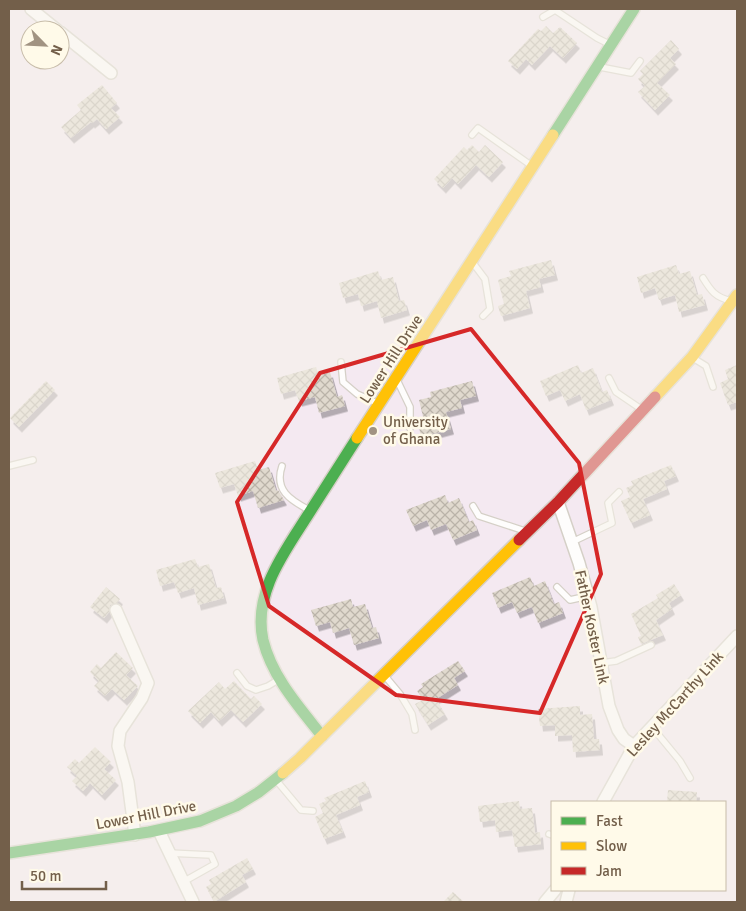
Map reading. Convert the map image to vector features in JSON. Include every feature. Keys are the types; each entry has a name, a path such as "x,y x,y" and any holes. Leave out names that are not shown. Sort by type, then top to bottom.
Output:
{"street":[{"path":"31,9 45,20"},
{"name":"Lower Hill Drive","path":"322,736 280,678 266,654 260,617 263,600 280,560 634,9"},
{"path":"70,40 110,73"},
{"name":"Lower Hill Drive","path":"9,853 159,831 212,817 232,808 276,780 558,502 692,357 735,298"},
{"name":"Father Koster Link","path":"558,502 588,596 609,706 618,730 624,739 634,746"},
{"path":"116,610 148,683 142,698 120,731 118,746 128,782 135,835"},
{"name":"Lesley McCarthy Link","path":"604,801 634,746 737,636"},
{"path":"159,831 193,902"},
{"path":"546,902 555,891"}],"lane":[{"path":"543,17 555,10 611,45"},
{"path":"598,66 631,73 640,61"},
{"path":"472,135 478,128 533,166"},
{"path":"472,261 485,279 490,309 483,316"},
{"path":"703,278 710,290 720,298 735,298"},
{"path":"692,357 706,366 713,387"},
{"path":"341,362 343,382 357,394 379,404"},
{"path":"396,378 410,407 410,428"},
{"path":"609,378 616,392 642,410"},
{"path":"9,466 33,460"},
{"path":"282,466 279,480 286,494 311,510"},
{"path":"572,542 612,523 608,504 620,492"},
{"path":"473,506 479,516 527,532"},
{"path":"557,587 570,600 588,596"},
{"path":"601,663 616,661 651,645"},
{"path":"237,673 247,686 256,690 268,686 280,678"},
{"path":"384,674 400,694 412,714 415,730"},
{"path":"652,727 680,761 690,778"},
{"path":"276,780 301,810 313,811"},
{"path":"169,853 211,854 214,864 183,882"}],"highlighted area":[{"path":"471,329 579,463 601,574 540,713 396,695 269,606 237,502 320,373"}],"shaded area":[{"name":"University of Ghana","path":"9,9 737,9 737,902 9,902"}],"building":[{"path":"546,26 553,33 560,27 577,43 563,58 550,46 532,65 526,59 517,69 508,61 538,29 541,31"},
{"path":"671,40 679,49 670,58 676,64 657,83 670,95 655,110 638,92 645,86 638,79 643,74 640,71"},
{"path":"102,85 117,103 111,108 120,117 106,129 97,119 71,138 61,127 81,110 77,105"},
{"path":"472,145 479,152 485,145 503,162 489,177 476,165 458,184 452,178 443,188 434,179 464,147 467,150"},
{"path":"551,260 555,275 539,279 541,287 526,291 530,308 501,316 498,306 504,304 498,280 511,276 509,271"},
{"path":"676,265 679,274 690,271 697,295 702,294 705,305 679,312 675,295 659,300 655,288 641,293 637,277"},
{"path":"378,271 381,280 393,277 399,301 404,300 407,310 381,318 377,301 361,306 358,294 343,298 339,283"},
{"path":"578,365 581,373 593,368 602,392 607,390 611,400 586,410 580,394 565,401 560,390 546,396 540,381"},
{"path":"737,365 737,402 728,405 720,383 728,379 725,370"},
{"path":"316,367 319,376 330,372 337,397 342,395 345,406 319,413 315,397 299,401 295,390 281,394 277,378"},
{"path":"46,381 55,390 19,427 10,418"},
{"path":"472,381 476,396 460,400 462,408 446,412 451,429 421,437 419,427 425,425 419,400 431,397 430,392"},
{"path":"255,461 258,470 269,467 276,491 278,490 284,500 258,508 253,491 238,496 234,484 220,488 215,473"},
{"path":"671,465 676,476 664,481 667,489 643,499 650,515 631,523 621,501 630,497 626,488 633,485 631,481"},
{"path":"445,495 448,503 459,498 469,522 473,520 477,530 453,540 446,524 431,530 427,520 413,526 406,510"},
{"path":"195,559 198,567 209,564 216,588 221,587 224,598 198,605 194,588 178,593 174,582 160,586 156,570"},
{"path":"530,577 534,586 545,581 554,604 559,602 563,613 538,623 532,607 517,613 512,602 498,608 492,593"},
{"path":"674,584 681,595 669,603 672,609 656,620 663,635 641,644 638,637 641,636 631,614 658,598 656,595"},
{"path":"106,587 120,599 117,603 110,605 109,612 104,618 90,607"},
{"path":"351,599 353,607 365,604 372,628 376,627 379,638 354,645 349,628 333,633 330,622 316,626 311,610"},
{"path":"116,652 133,668 126,675 138,686 124,700 112,689 105,696 94,686 99,681 90,672 97,664 101,668"},
{"path":"458,661 465,671 454,678 458,685 436,699 445,714 428,725 415,704 423,700 417,691 423,687 421,684"},
{"path":"234,681 251,699 254,696 262,704 243,722 231,710 219,721 211,712 200,723 188,711 219,682 225,689"},
{"path":"580,706 580,715 592,714 594,739 599,739 600,750 573,752 572,735 555,736 555,725 540,726 538,709"},
{"path":"95,747 111,762 104,769 116,780 102,795 90,783 83,791 72,781 77,776 67,767 75,759 79,763"},
{"path":"365,781 369,792 357,797 360,805 336,815 343,832 324,839 315,817 323,813 319,804 326,801 324,798"},
{"path":"668,790 697,792 696,801 667,801"},
{"path":"519,801 520,809 532,808 535,833 540,832 541,844 515,847 512,830 496,832 495,820 480,822 478,806"},
{"path":"247,858 253,869 242,875 246,882 214,902 206,887 211,884 209,880"},
{"path":"453,892 464,902 443,902"}],"traffic: fast":[{"path":"553,135 634,9"},
{"path":"322,736 287,691 273,667 263,640 262,607 272,575 280,560 357,438"},
{"path":"9,853 149,832 200,821 236,806 259,792 283,773"}],"traffic: slow":[{"path":"357,438 553,135"},
{"path":"655,397 692,357 737,295"},
{"path":"283,773 519,540"}],"traffic: jam":[{"path":"519,540 558,502 655,397"}],"place":[{"name":"University of Ghana","path":"373,431"}]}
